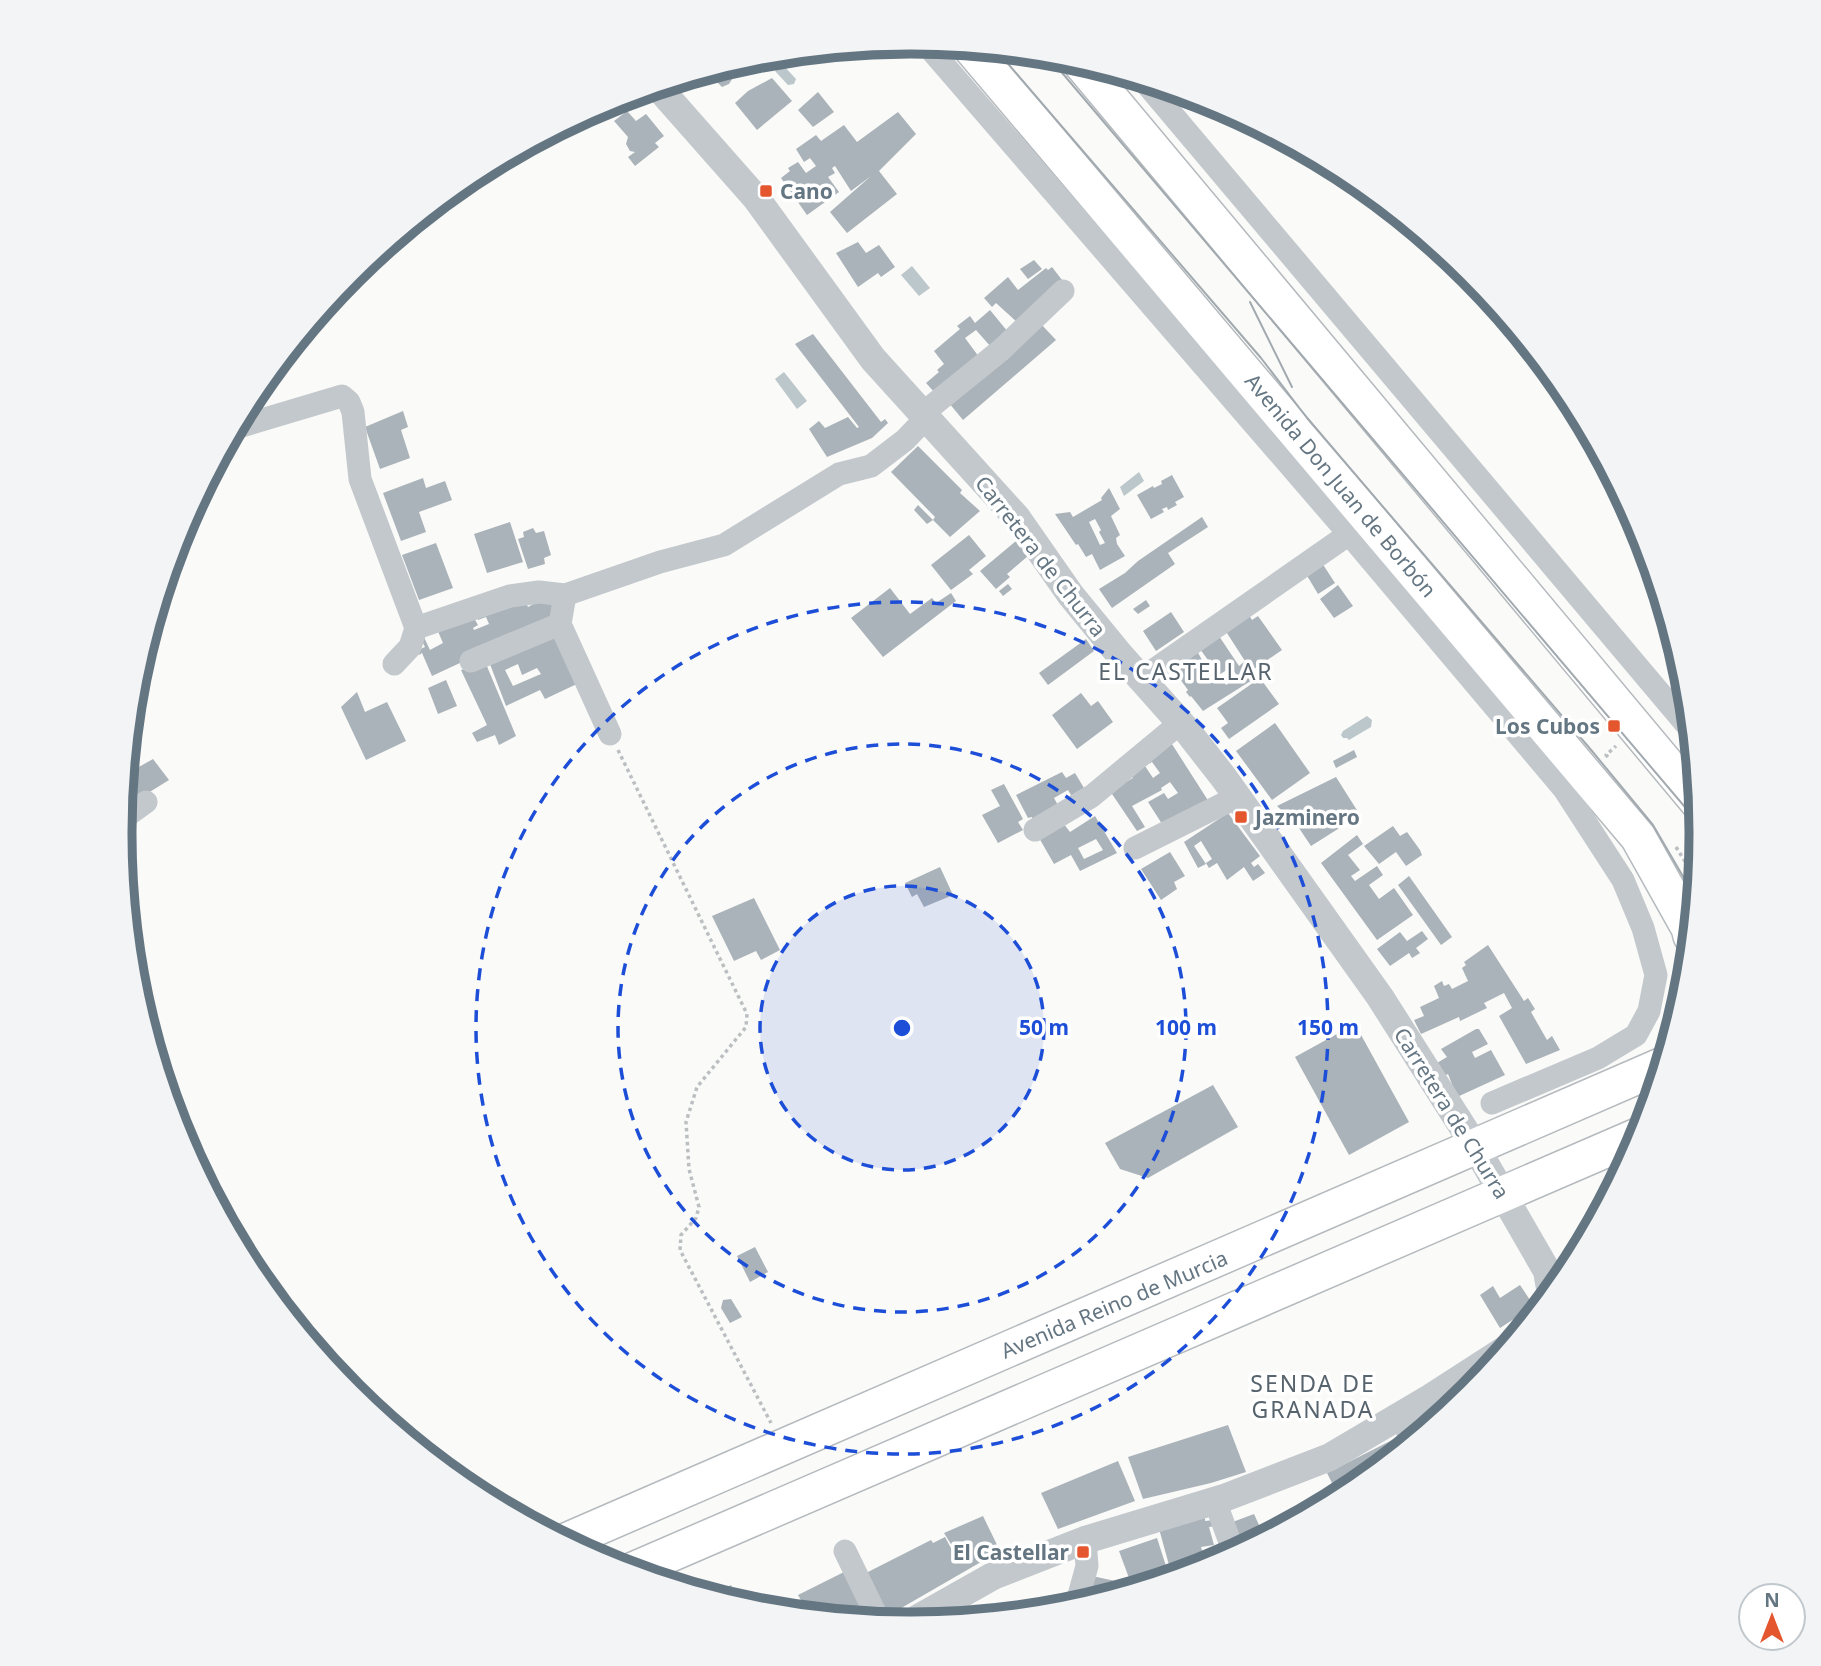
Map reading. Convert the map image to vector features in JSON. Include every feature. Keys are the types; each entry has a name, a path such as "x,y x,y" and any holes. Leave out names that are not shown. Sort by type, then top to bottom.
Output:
{"main road":[{"name":"Avenida Don Juan de Borbón","path":"979,58 1639,837 1684,923"},
{"path":"1092,76 1688,807"},
{"name":"Avenida Reino de Murcia","path":"577,1536 1652,1070"},
{"path":"646,1565 1625,1141"}],"street":[{"path":"935,55 1349,534 1564,789 1623,880 1643,928 1656,975 1649,1011 1636,1035 1598,1058 1492,1103"},
{"name":"Carretera de Churra","path":"665,94 756,198 873,359 1017,518 1070,594 1180,723 1237,797 1380,997 1476,1147 1547,1271 1548,1279"},
{"path":"1155,94 1681,718"},
{"path":"416,628 510,596 539,592 565,595 660,562 724,545 839,474 871,466 905,440 924,416 1002,350 1063,291"},
{"path":"248,424 342,396 349,402 353,412 359,479 416,628 410,647 394,664"},
{"path":"1141,679 1349,534"},
{"path":"565,595 560,624 610,734"},
{"path":"471,662 560,624"},
{"path":"1035,830 1092,796 1180,723"},
{"path":"1135,848 1237,797"},
{"path":"132,812 146,802"},
{"path":"931,1611 993,1576 1085,1540 1215,1501 1406,1428 1457,1388"},
{"path":"1215,1501 1229,1543"},
{"path":"1079,1593 1087,1566 1085,1540"},
{"path":"845,1551 874,1611"}],"path":[{"path":"610,734 747,1014 746,1027 697,1087 687,1122 690,1169 699,1207 696,1217 681,1235 680,1250 783,1447"},
{"path":"1615,766 1606,755 1619,743"},
{"path":"1669,837 1688,867"}],"shaded area":[{"path":"783,65 796,79 794,84 788,85 775,71"},
{"path":"912,266 930,288 919,296 901,275"},
{"path":"784,372 807,401 797,409 775,379"},
{"path":"1139,472 1144,481 1124,496 1120,487"},
{"path":"1367,716 1372,720 1371,727 1349,740 1343,738 1343,731"}],"building":[{"path":"734,76 729,84 722,87 715,80"},
{"path":"772,78 792,101 757,130 735,103 748,91"},
{"path":"818,92 834,112 813,127 798,110"},
{"path":"627,111 636,121 646,114 664,136 655,143 659,147 635,166 628,157 635,152 630,151 626,144 628,137 614,121"},
{"path":"898,112 916,134 879,171 897,194 847,233 830,212 871,176 851,191 835,166 832,168 835,173 828,177 839,192 807,215 781,178 790,171 788,168 798,162 806,173 816,166 810,158 804,162 796,149 816,135 821,141 844,125 857,142"},
{"path":"858,242 866,253 879,245 895,267 881,277 878,273 858,287 836,253"},
{"path":"1034,260 1042,269 1028,279 1020,269"},
{"path":"1052,267 1062,280 1019,324 996,303 992,307 984,298 1008,277 1018,290 1046,268 1048,270"},
{"path":"990,310 1008,332 991,347 976,330 965,338 982,361 936,394 926,383 944,364 934,351 960,329 957,326 970,316 975,323"},
{"path":"1041,324 1056,340 963,420 949,403"},
{"path":"813,334 881,422 885,419 888,423 872,438 827,457 809,429 819,421 825,428 848,417 859,427 795,344"},
{"path":"403,411 408,427 401,430 410,458 380,469 365,427"},
{"path":"918,446 980,511 950,537 933,520 935,517 891,472"},
{"path":"1172,475 1184,497 1175,502 1177,505 1168,510 1167,507 1162,509 1164,512 1151,519 1137,495 1162,484 1161,481"},
{"path":"423,478 426,488 445,481 452,500 419,512 426,532 401,541 383,493"},
{"path":"1109,488 1120,509 1111,516 1120,535 1116,538 1117,544 1125,556 1100,570 1092,554 1086,557 1055,514 1070,512 1073,517 1102,500","holes":["1095,519 1101,530 1099,532 1105,543 1100,545 1089,522"]},
{"path":"918,505 933,520 927,524 914,510"},
{"path":"1202,517 1208,527 1168,553 1175,564 1112,608 1099,589"},
{"path":"510,522 523,562 487,573 474,534"},
{"path":"533,528 536,533 544,531 551,555 544,558 545,564 528,569 518,539 524,537 523,532"},
{"path":"969,535 986,556 969,570 973,574 951,590 931,565"},
{"path":"1016,541 1028,556 1007,574 1010,577 996,589 980,571"},
{"path":"436,543 453,588 419,600 402,555"},
{"path":"1322,563 1335,583 1318,594 1306,574"},
{"path":"1008,584 1012,589 1003,596 999,591"},
{"path":"1338,585 1353,606 1334,618 1320,599"},
{"path":"890,588 910,614 932,598 936,603 951,593 956,601 883,657 851,618"},
{"path":"550,595 557,618 432,676 422,653 419,655 416,651 425,647 420,637 423,635 430,650 443,643 437,629 474,618 478,625 474,630 489,624 486,617 478,620 476,615 525,601 528,607"},
{"path":"1146,600 1150,606 1138,614 1133,609"},
{"path":"1171,612 1184,632 1156,651 1143,631"},
{"path":"1249,615 1252,620 1258,616 1282,650 1254,669 1251,668 1257,677 1203,711 1186,692 1188,690 1174,671 1183,664 1182,661 1197,651 1202,660 1197,663 1201,669 1206,665 1213,676 1211,680 1215,677 1217,681 1221,678 1226,685 1238,677 1231,667 1219,675 1197,645 1217,633 1239,666 1245,661 1225,630"},
{"path":"557,635 579,683 545,699 540,690 506,706 488,659","holes":["518,664 522,675 537,668 541,674 513,686 505,670"]},
{"path":"1086,639 1094,651 1048,685 1039,673"},
{"path":"486,664 516,736 499,745 495,735 477,742 472,733 487,725 461,670"},
{"path":"1260,678 1279,704 1229,739 1221,728 1228,723 1217,708"},
{"path":"446,680 457,706 438,714 428,688"},
{"path":"357,692 365,712 387,702 406,741 366,760 341,707"},
{"path":"1081,693 1091,706 1098,701 1113,722 1077,749 1052,715"},
{"path":"1275,723 1310,773 1272,800 1236,751"},
{"path":"1170,741 1209,802 1164,827 1148,802 1164,793 1168,799 1178,793 1170,782 1161,788 1162,790 1132,806 1145,827 1137,831 1110,791 1133,778 1130,774","holes":["1152,762 1160,773 1153,778 1145,766"]},
{"path":"1354,750 1357,757 1336,768 1333,761"},
{"path":"153,759 169,780 140,798 133,788 135,764 137,768"},
{"path":"1062,772 1066,778 1075,773 1087,793 1074,800 1068,790 1054,798 1060,809 1034,823 1032,817 1028,818 1016,795"},
{"path":"1336,777 1360,815 1311,846 1297,825 1277,806"},
{"path":"1004,784 1023,819 1018,822 1023,830 998,843 982,815 1000,806 991,790"},
{"path":"1228,813 1260,856 1251,863 1254,867 1258,864 1265,873 1253,881 1244,867 1227,880 1217,863 1209,868 1206,863 1212,859 1201,841 1194,846 1206,864 1198,868 1184,842"},
{"path":"1095,816 1117,853 1080,871 1071,855 1054,864 1038,836 1063,823 1070,832","holes":["1096,839 1103,850 1084,859 1078,848"]},
{"path":"1393,826 1400,836 1407,832 1422,855 1406,866 1396,852 1379,864 1364,846"},
{"path":"1357,835 1363,844 1348,855 1360,870 1351,876 1355,881 1377,866 1383,875 1369,885 1379,899 1394,888 1413,915 1377,940 1321,863"},
{"path":"1170,852 1185,876 1174,882 1177,889 1161,900 1141,869"},
{"path":"940,867 953,895 924,907 917,894 912,897 905,883"},
{"path":"1409,876 1452,937 1441,945 1398,885"},
{"path":"754,898 780,950 761,960 756,951 734,961 712,916"},
{"path":"1422,931 1428,939 1416,948 1420,953 1412,958 1409,953 1390,966 1377,949 1400,932 1407,941"},
{"path":"1488,945 1524,1001 1528,998 1535,1009 1531,1012 1547,1040 1552,1036 1560,1050 1526,1064 1499,1016 1512,1008 1504,993 1484,1003 1487,1008 1460,1021 1459,1017 1421,1034 1414,1020 1424,1016 1420,1007 1439,998 1434,986 1442,981 1444,986 1449,984 1452,989 1468,981 1462,968 1466,965 1464,962"},
{"path":"1355,1024 1409,1122 1349,1155 1295,1057"},
{"path":"1479,1029 1488,1044 1472,1052 1475,1058 1491,1050 1505,1075 1457,1097 1448,1074 1444,1076 1437,1063 1447,1057 1441,1049"},
{"path":"1213,1085 1238,1127 1148,1178 1120,1169 1105,1143"},
{"path":"755,1247 768,1272 750,1282 737,1256"},
{"path":"1520,1285 1531,1302 1523,1313 1500,1328 1480,1295 1493,1286 1500,1298"},
{"path":"731,1299 742,1317 730,1323 721,1308 723,1300"},
{"path":"1228,1425 1246,1472 1143,1499 1128,1457"},
{"path":"1402,1435 1385,1451 1334,1487 1327,1473"},
{"path":"1118,1461 1135,1501 1058,1529 1041,1493"},
{"path":"1254,1514 1260,1528 1236,1540 1230,1523"},
{"path":"1205,1515 1205,1521 1214,1520 1215,1526 1209,1527 1214,1545 1201,1547 1203,1554 1169,1567 1158,1525"},
{"path":"983,1516 1000,1551 895,1611 881,1611 864,1574 931,1540 933,1543 945,1537 952,1550 954,1549 944,1533"},
{"path":"1157,1538 1166,1566 1129,1578 1119,1551"},
{"path":"848,1570 868,1610 803,1604 798,1595"},
{"path":"1092,1576 1120,1582 1112,1585 1089,1590"}],"tram line":[{"path":"1005,60 1261,358 1307,418 1592,751 1653,825 1688,885"},
{"path":"1058,68 1689,811"},
{"path":"1250,302 1292,387"}],"place":[{"name":"Cano","path":"766,191"},
{"name":"Los Cubos","path":"1614,726"},
{"name":"Jazminero","path":"1241,817"},
{"name":"El Castellar","path":"1083,1552"}],"district":[{"name":"EL CASTELLAR","path":"1186,671"},
{"name":"SENDA DE GRANADA","path":"1313,1396"}]}
